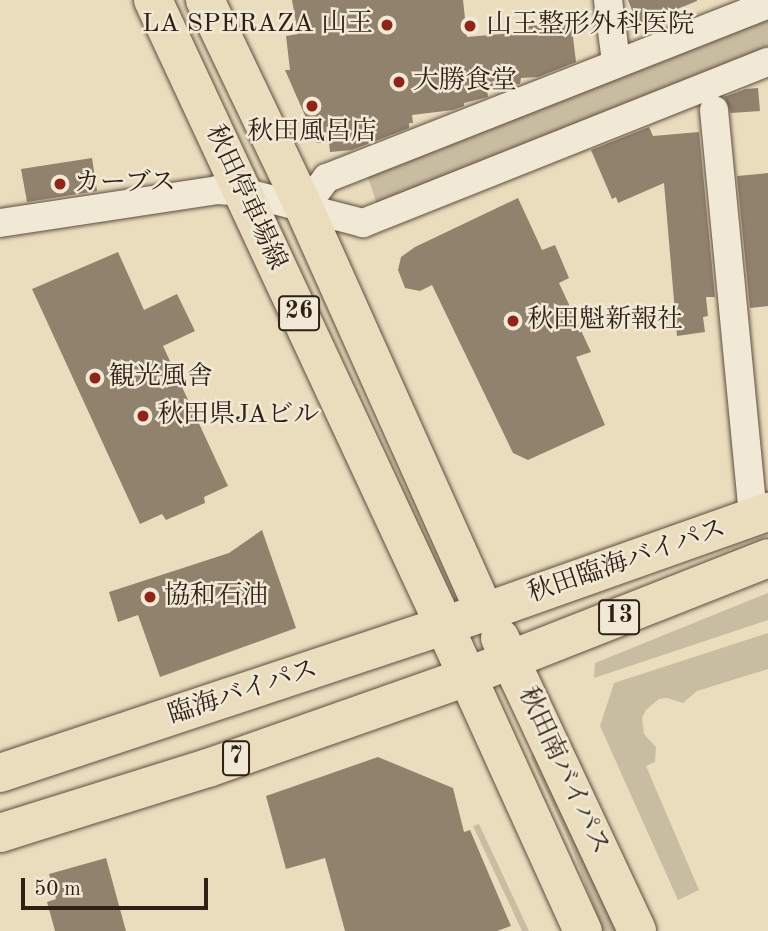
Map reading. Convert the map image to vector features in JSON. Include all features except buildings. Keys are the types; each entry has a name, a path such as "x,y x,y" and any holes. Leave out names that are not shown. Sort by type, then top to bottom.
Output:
{"main road":[{"name":"秋田停車場線","path":"153,0 444,625"},
{"name":"秋田停車場線","path":"205,0 304,208 485,612"},
{"name":"秋田臨海バイパス","path":"485,612 760,515"},
{"name":"秋田臨海バイパス","path":"469,676 768,558"},
{"name":"臨海バイパス","path":"0,773 485,612"},
{"name":"秋田南バイパス","path":"485,612 512,660 637,931"},
{"name":"秋田南バイパス","path":"444,625 583,931"},
{"name":"7","path":"0,833 208,768 469,676"}],"street":[{"path":"608,0 616,62"},
{"path":"304,208 327,177 768,4"},
{"path":"0,223 217,190 243,192 363,223 768,62"},
{"path":"714,110 760,515"}],"shaded area":[{"path":"768,13 768,55 378,207 365,169"},
{"path":"768,593 768,620 594,678 595,663"},
{"path":"768,633 768,669 697,691 683,703 667,698 659,699 646,710 642,718 644,734 656,747 655,762 646,766 699,890 678,900 600,726 614,683"},
{"path":"533,749 624,931 603,931 569,841 531,758"},
{"path":"479,824 529,931 522,931 473,826"}],"place":[{"name":"LA SPERAZA 山王","path":"387,25"},
{"name":"山王整形外科医院","path":"470,26"},
{"name":"大勝食堂","path":"399,82"},
{"name":"秋田風呂店","path":"312,106"},
{"name":"カーブス","path":"60,184"},
{"name":"秋田魁新報社","path":"513,321"},
{"name":"観光風舎","path":"95,378"},
{"name":"秋田県JAビル","path":"143,416"},
{"name":"協和石油","path":"150,597"}]}
